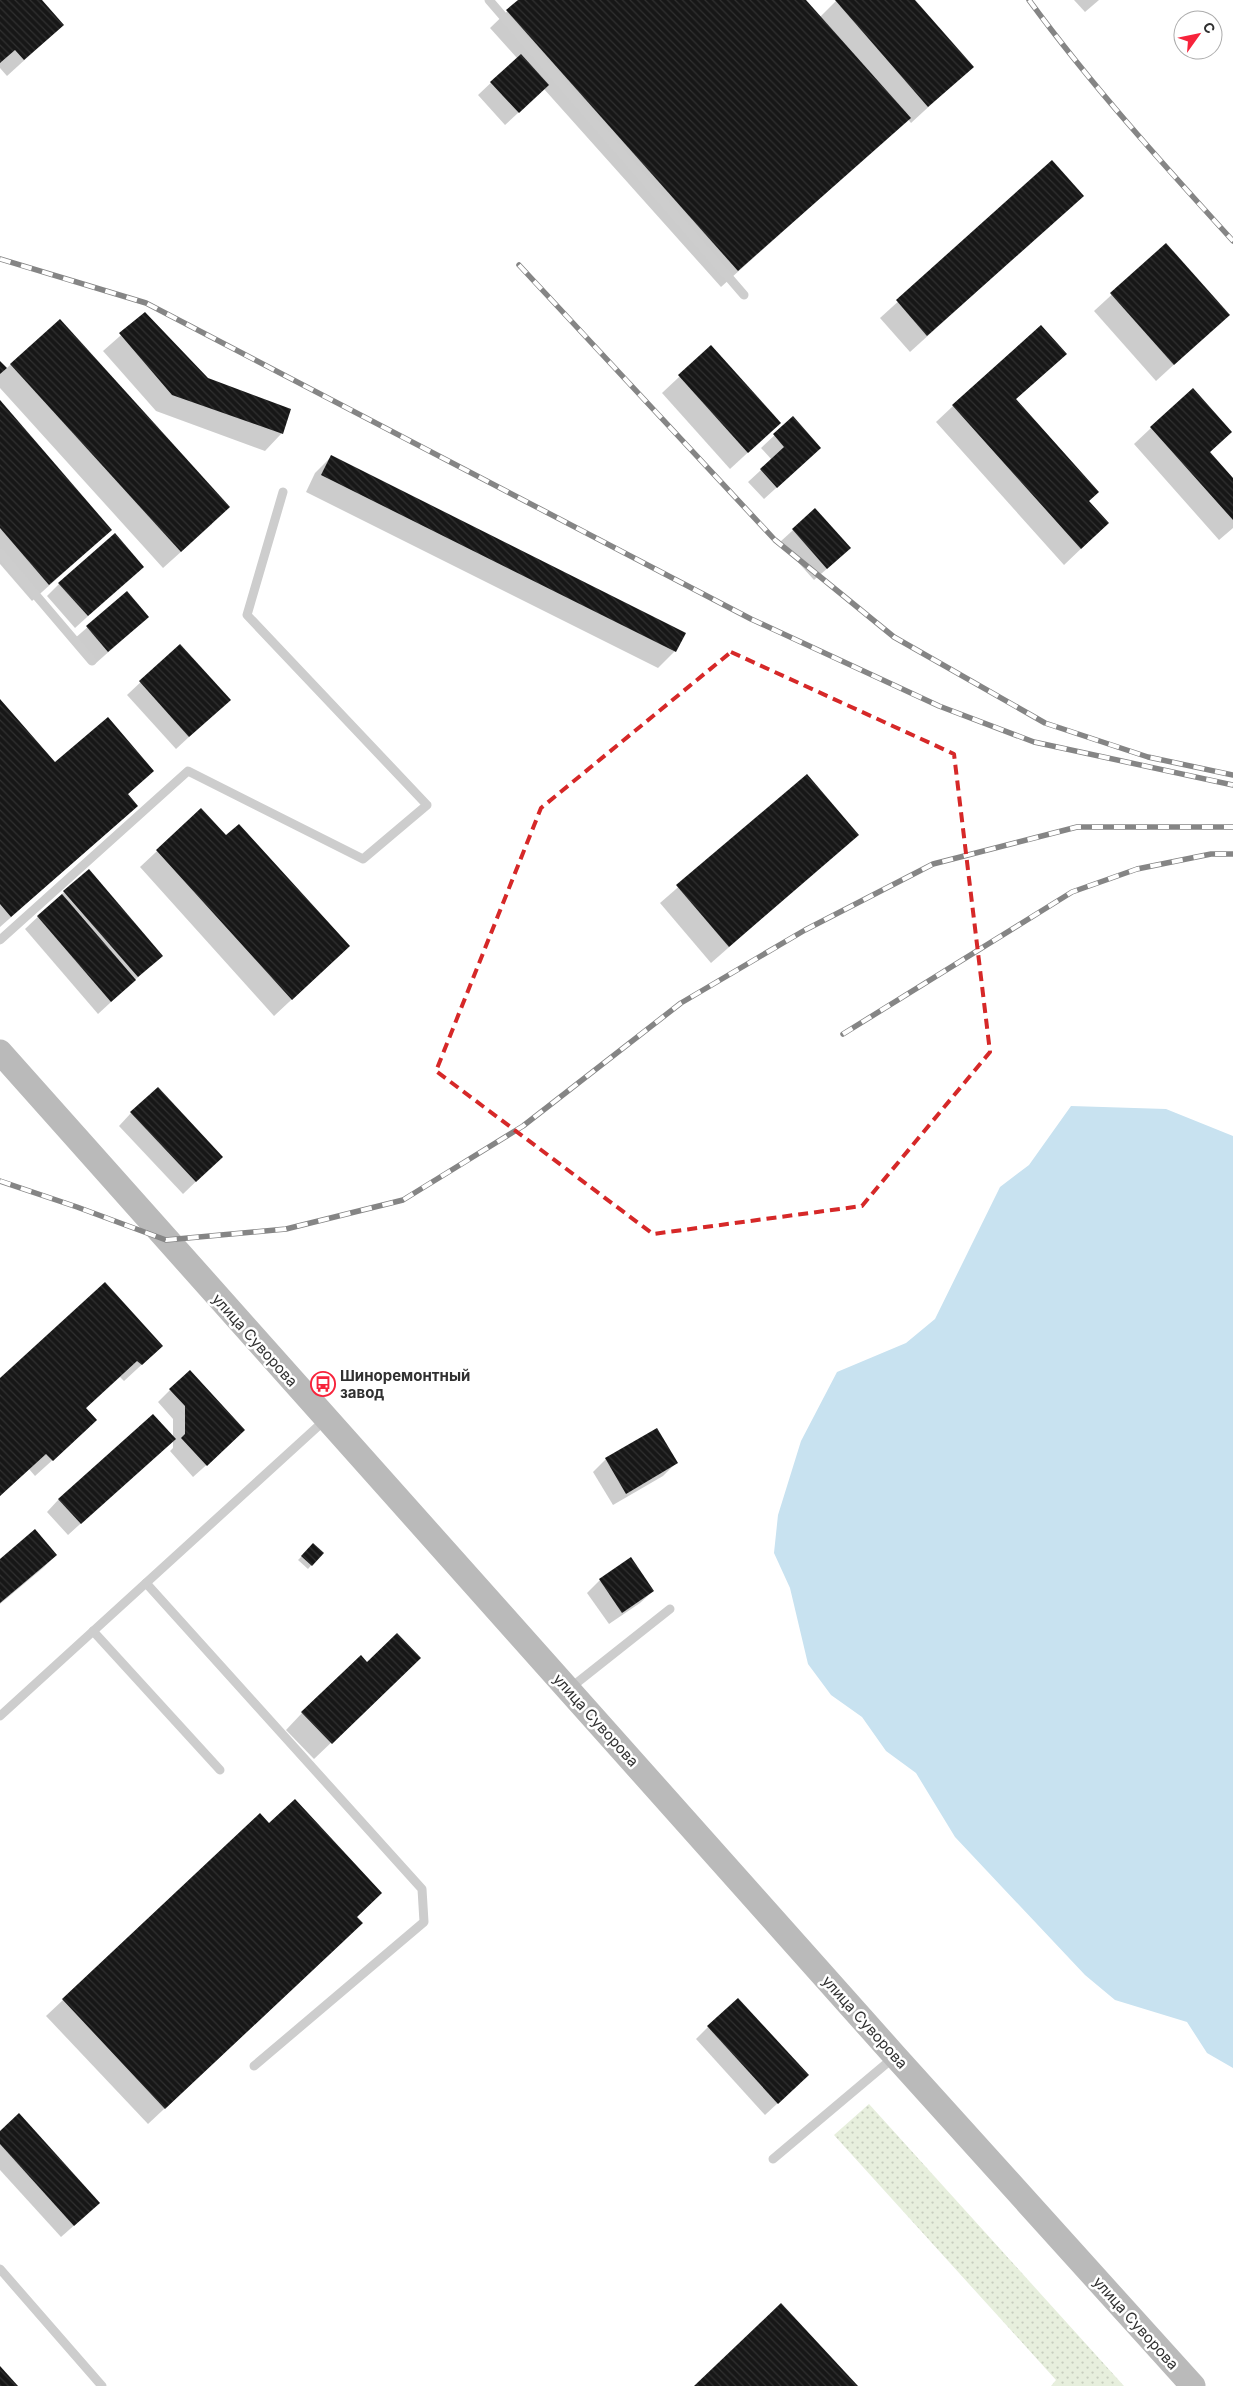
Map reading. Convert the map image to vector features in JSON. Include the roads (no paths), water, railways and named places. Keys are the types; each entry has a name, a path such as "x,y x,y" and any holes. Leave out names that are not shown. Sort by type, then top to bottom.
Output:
{"main road":[{"name":"улица Суворова","path":"0,1052 895,2056 1193,2386"}],"lane":[{"path":"489,0 744,295"},
{"path":"0,940 188,771 363,860 427,805 247,615 283,492"},
{"path":"0,553 92,661"},
{"path":"0,1716 326,1418"},
{"path":"146,1583 422,1889 424,1922 254,2066"},
{"path":"568,1689 670,1609"},
{"path":"93,1631 220,1770"},
{"path":"774,2159 895,2056"},
{"path":"0,2269 102,2386"}],"water":[{"path":"1071,1106 1166,1109 1233,1136 1233,2068 1207,2053 1187,2022 1115,2000 1085,1975 955,1837 916,1773 886,1751 862,1717 831,1695 808,1664 790,1588 774,1553 778,1515 801,1441 837,1372 906,1343 935,1319 1000,1187 1029,1165"}],"railway":[{"path":"1029,0 1077,63 1233,241"},
{"path":"0,259 146,303 751,619 939,706 1034,742 1233,785"},
{"path":"519,265 775,540 894,637 1045,723 1148,757 1233,775"},
{"path":"0,1181 166,1240 286,1229 403,1200 523,1126 681,1003 805,930 933,864 1077,827 1233,827"},
{"path":"843,1034 1072,892 1137,869 1211,854 1233,854"}],"place":[{"name":"Шиноремонтный завод","path":"323,1384"}]}
